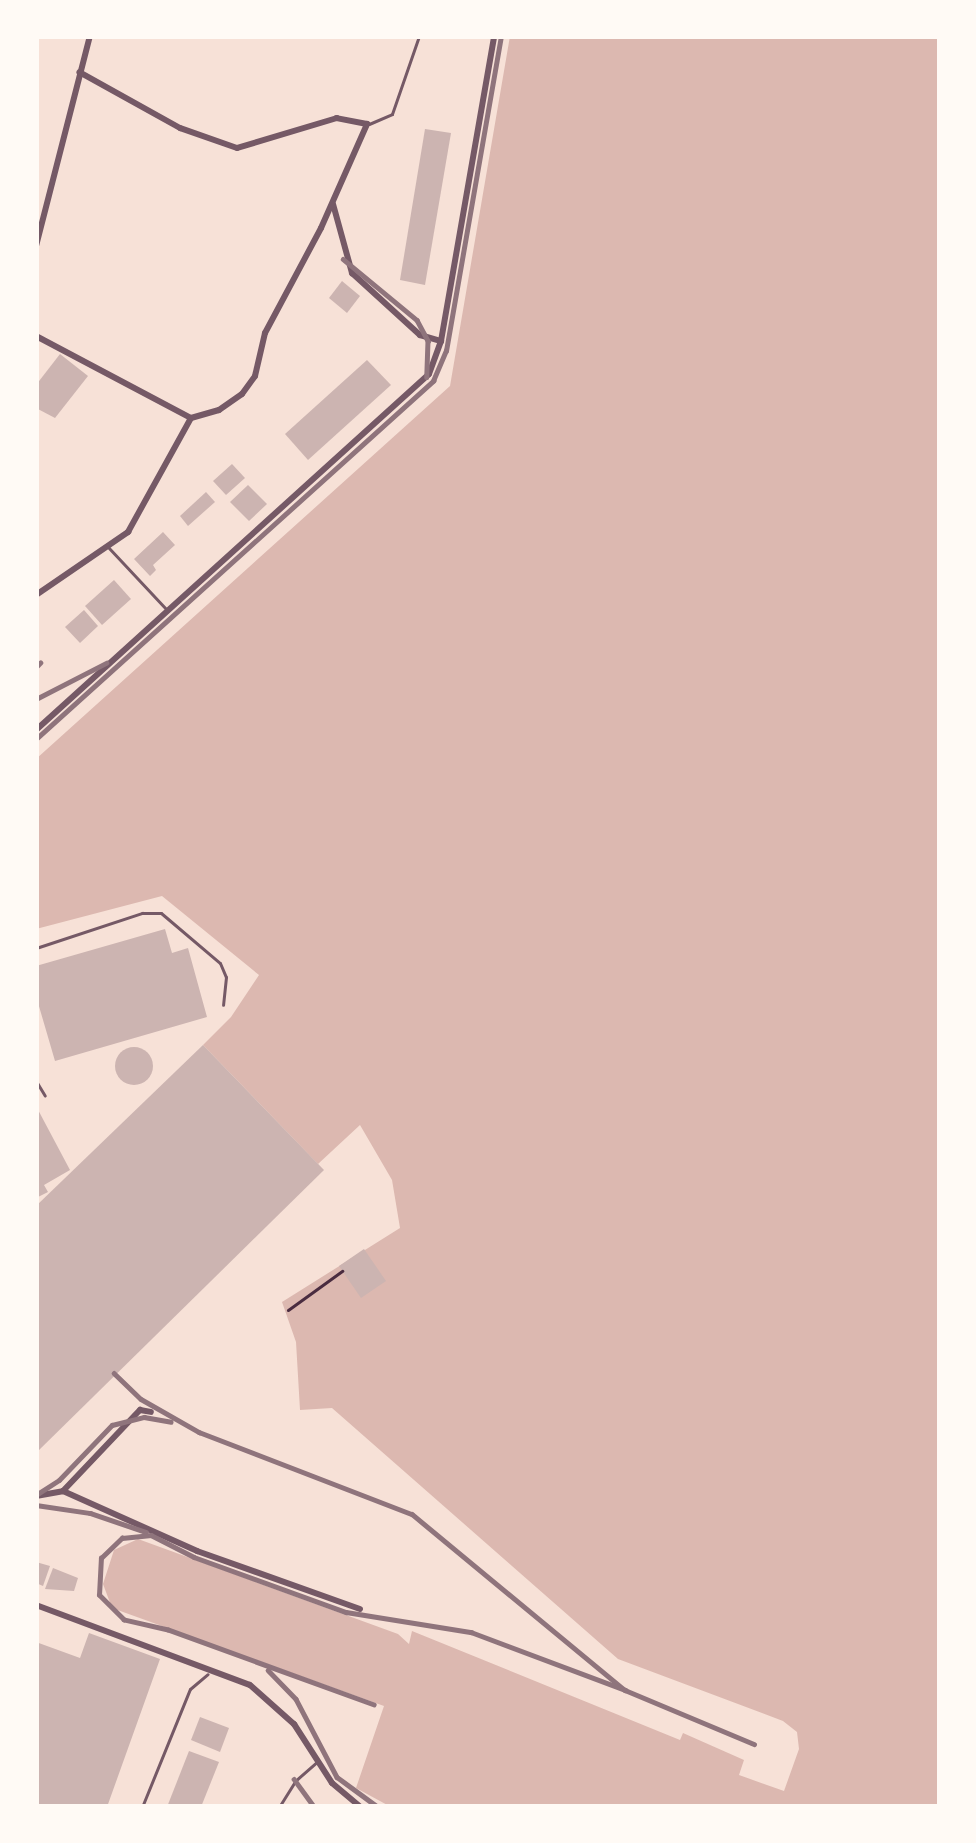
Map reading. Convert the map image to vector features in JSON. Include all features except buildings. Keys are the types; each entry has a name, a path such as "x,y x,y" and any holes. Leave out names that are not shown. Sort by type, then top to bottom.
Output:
{"street":[{"path":"36,243 90,36"},
{"path":"36,730 429,374 440,340 494,36"},
{"path":"36,336 191,418 219,410 242,394 255,376 265,333 333,204 367,124 337,118 237,148 180,128 79,72"},
{"path":"333,204 352,273 420,335 440,340"},
{"path":"36,595 134,524 191,418"},
{"path":"63,1491 140,1410 152,1412"},
{"path":"36,1496 63,1491 197,1551 360,1609"},
{"path":"36,1605 203,1664 275,1705 342,1798 361,1807"}],"lane":[{"path":"367,124 392,114 419,36"},
{"path":"106,546 168,612"},
{"path":"36,948 142,913 161,913 220,963 226,977 224,1005"},
{"path":"36,1081 45,1096"},
{"path":"142,1807 190,1689 201,1676 222,1673"},
{"path":"279,1807 295,1780 319,1761"}],"path":[{"path":"288,1310 342,1271"}],"shaded area":[{"path":"510,36 940,36 940,1807 391,1807 356,1788 384,1706 112,1608 103,1584 114,1550 138,1539 398,1634 409,1644 412,1631 680,1740 683,1733 744,1760 739,1775 784,1791 799,1749 797,1732 783,1721 618,1659 332,1408 300,1410 296,1342 282,1302 400,1228 392,1180 360,1125 318,1164 203,1045 231,1017 259,975 162,896 36,929 36,759 450,386"}],"railway":[{"path":"36,739 433,381 446,351 501,36"},
{"path":"343,259 417,320 428,341 427,377"},
{"path":"36,667 40,663"},
{"path":"36,699 106,663"},
{"path":"114,1373 141,1399 199,1432 412,1514 625,1690 754,1744"},
{"path":"36,1495 59,1480 112,1425 144,1417 171,1422"},
{"path":"36,1505 90,1513 146,1532"},
{"path":"374,1705 168,1630 124,1620 99,1595 101,1558 122,1538 151,1535 194,1557 346,1612 471,1632 625,1690"},
{"path":"268,1670 296,1699 337,1777 378,1807"},
{"path":"294,1779 314,1807"}]}
